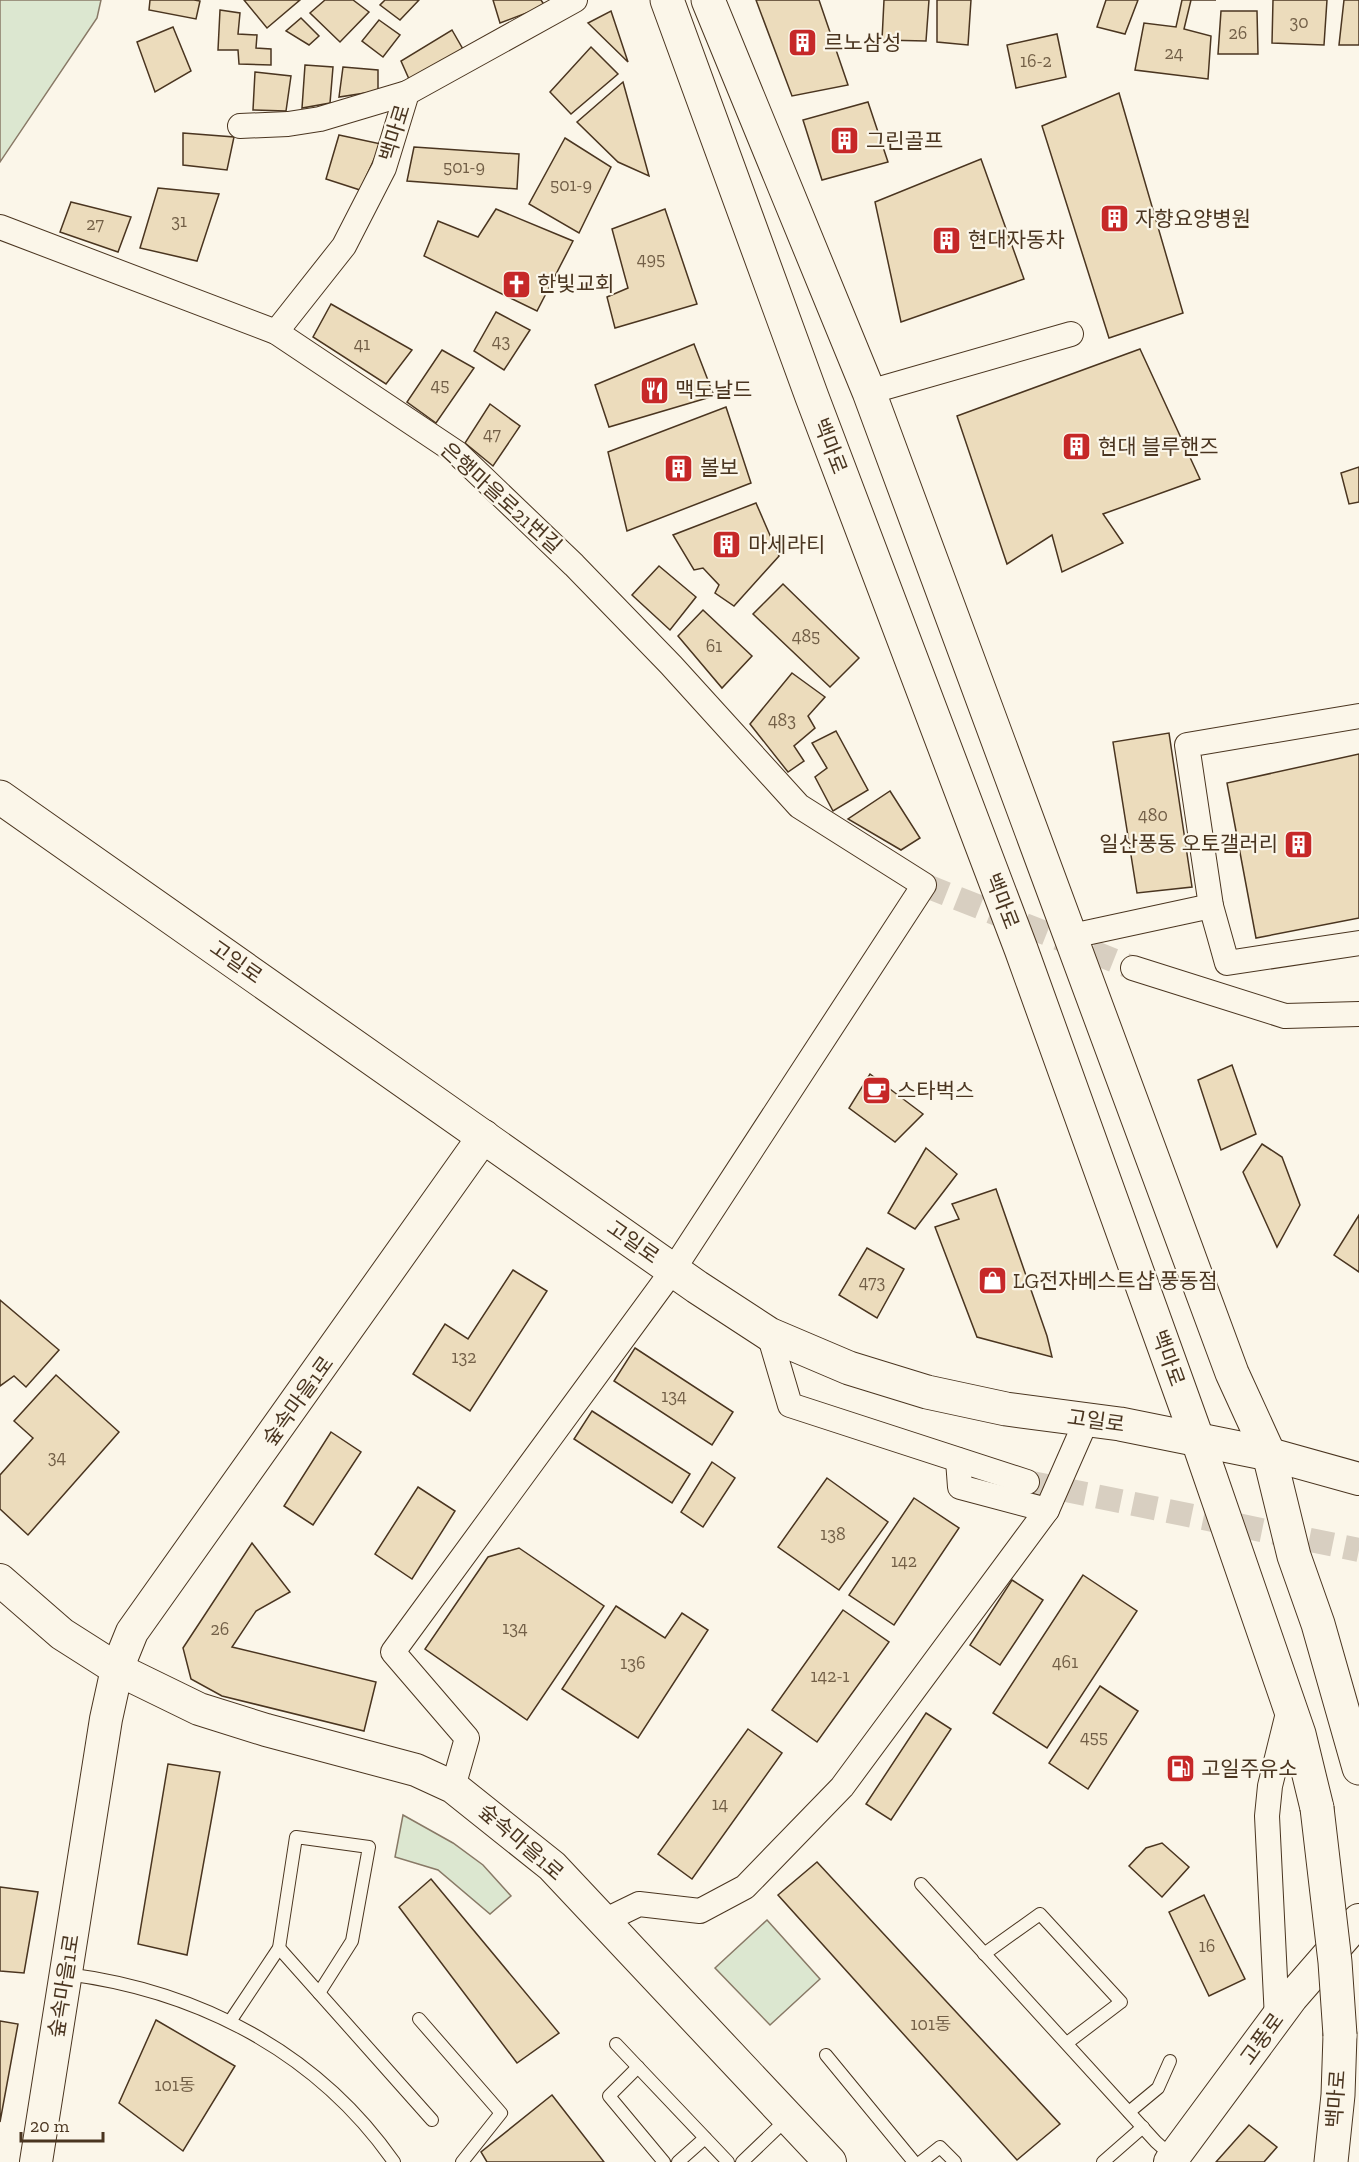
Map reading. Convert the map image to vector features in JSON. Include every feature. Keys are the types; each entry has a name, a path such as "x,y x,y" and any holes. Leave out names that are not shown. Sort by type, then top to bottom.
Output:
{"main road":[{"name":"백마로","path":"667,0 812,397 1021,949 1197,1438 1290,1705 1317,1808 1335,1962 1340,2035 1338,2095 1330,2162"},
{"path":"708,0 869,392 1232,1373 1269,1454 1294,1556 1318,1624 1359,1768"},
{"name":"고일로","path":"0,797 673,1270 769,1334 849,1368 927,1392 1006,1409 1087,1419 1197,1438 1269,1454"}],"street":[{"name":"백마로","path":"276,332 344,246 384,168 407,93 575,0"},
{"path":"240,126 288,124 320,119 407,93"},
{"name":"은행마을로21번길","path":"0,227 276,332 458,453 574,565 646,639 799,806 924,885 673,1270"},
{"path":"869,392 1071,334"},
{"path":"1359,716 1187,745 1211,906 1227,963 1359,943"},
{"path":"1072,936 1211,906"},
{"path":"1132,968 1285,1016 1359,1014"},
{"name":"숲속마을1로","path":"36,2162 106,1719 117,1669 132,1632 484,1136"},
{"path":"453,1787 467,1738 393,1652 673,1270"},
{"path":"769,1334 790,1405 1028,1482"},
{"path":"604,1921 639,1904 700,1911 745,1887 842,1787 1047,1510 1087,1419"},
{"name":"고일로","path":"1269,1454 1359,1479"},
{"path":"958,1460 960,1487 1047,1510"},
{"name":"숲속마을1로","path":"0,1580 62,1634 117,1669 199,1709 266,1730 416,1770 453,1787 552,1866 790,2116 830,2162"},
{"path":"1278,2019 1267,1816 1270,1786 1290,1705"},
{"name":"고풍로","path":"1172,2160 1292,1997 1359,1920"}],"lane":[{"path":"231,2020 279,1948 296,1837 369,1847 352,1941 319,1993"},
{"path":"921,1884 1172,2160"},
{"path":"984,1954 1040,1914 1121,2002 1066,2043"},
{"path":"279,1948 432,2120"},
{"path":"66,1974 168,1995 231,2020 315,2075 380,2142 394,2162"},
{"path":"419,2019 501,2113 462,2162"},
{"path":"616,2044 728,2162"},
{"path":"826,2055 914,2162"},
{"path":"1129,2112 1158,2088 1170,2061"},
{"path":"638,2067 609,2096 664,2162"},
{"path":"742,2162 790,2116"},
{"path":"1103,2162 1143,2127"},
{"path":"678,2162 705,2138"},
{"path":"921,2162 940,2147 955,2162"}],"green space":[{"path":"0,0 101,0 97,18 0,162"},
{"path":"403,1815 453,1843 483,1865 511,1896 490,1914 438,1870 395,1857"},
{"path":"767,1920 820,1979 770,2025 715,1968"}],"building":[{"path":"150,0 200,1 196,19 149,10"},
{"path":"244,0 300,0 267,28"},
{"path":"325,0 353,0 369,12 340,42 310,13"},
{"path":"385,0 419,0 400,20 380,5"},
{"path":"493,0 541,0 545,6 500,23"},
{"name":"르노삼성","path":"756,0 819,0 848,85 792,96"},
{"path":"884,0 929,0 926,41 882,40"},
{"path":"937,0 971,0 968,45 937,42"},
{"path":"1106,0 1138,0 1125,34 1097,27"},
{"path":"1182,0 1191,0 1184,29 1211,36 1208,79 1135,70 1144,23 1176,27"},
{"path":"1273,0 1327,0 1324,45 1272,43"},
{"path":"1344,0 1359,0 1359,45 1339,45"},
{"path":"220,10 240,13 238,34 257,35 256,48 271,49 271,65 239,64 238,50 218,50"},
{"path":"611,11 628,62 588,23"},
{"path":"1221,11 1257,11 1258,54 1218,54"},
{"path":"301,18 319,36 309,45 286,31"},
{"path":"379,20 400,35 383,57 362,41"},
{"path":"173,27 191,71 155,92 137,42"},
{"path":"452,30 464,51 409,79 401,61"},
{"path":"1057,34 1066,77 1016,88 1007,45"},
{"path":"591,47 618,74 571,114 550,92"},
{"path":"305,65 333,67 330,103 302,108"},
{"path":"343,67 378,70 378,91 339,97"},
{"path":"255,72 291,76 286,111 253,110"},
{"path":"623,82 649,176 618,162 577,122"},
{"name":"자향요양병원","path":"1119,93 1183,313 1109,338 1042,126"},
{"name":"그린골프","path":"868,102 888,162 822,180 803,120"},
{"path":"183,133 234,137 227,170 183,165"},
{"path":"339,135 381,144 360,190 326,179"},
{"path":"565,138 611,167 579,233 529,204"},
{"path":"414,147 519,154 517,189 407,181"},
{"name":"현대자동차","path":"981,159 1024,279 901,322 875,202"},
{"path":"158,188 219,194 197,261 140,248"},
{"path":"71,202 131,217 118,252 60,232"},
{"name":"한빛교회","path":"496,209 573,241 537,311 424,256 438,221 478,237"},
{"path":"665,209 697,304 615,328 607,297 628,288 612,229"},
{"path":"331,304 412,350 386,384 313,337"},
{"path":"496,312 530,330 504,370 474,351"},
{"name":"맥도날드","path":"694,344 714,396 609,427 595,385"},
{"name":"현대 블루핸즈","path":"1140,349 1200,479 1103,514 1123,543 1062,572 1052,535 1007,564 957,416"},
{"path":"442,350 474,368 436,423 407,402"},
{"path":"490,404 520,426 493,466 465,443"},
{"name":"볼보","path":"726,407 751,483 627,531 608,452"},
{"path":"1359,467 1359,502 1349,504 1341,473"},
{"name":"마세라티","path":"756,503 779,556 734,606 715,593 719,585 703,568 694,570 673,535"},
{"path":"659,566 696,597 670,630 632,595"},
{"path":"783,584 859,658 830,687 753,614"},
{"path":"703,610 752,656 722,688 678,636"},
{"path":"792,673 825,697 808,716 815,728 794,746 804,761 788,772 750,724"},
{"path":"836,731 868,790 833,811 815,777 827,768 812,743"},
{"path":"1169,733 1192,887 1137,893 1113,742"},
{"name":"일산풍동 오토갤러리","path":"1359,754 1359,918 1256,938 1227,783"},
{"path":"890,791 920,838 901,850 848,819"},
{"path":"1232,1065 1256,1134 1221,1150 1198,1080"},
{"name":"스타벅스","path":"870,1074 923,1114 895,1142 849,1108"},
{"path":"1262,1144 1282,1157 1300,1205 1277,1247 1243,1172"},
{"path":"926,1148 957,1174 915,1229 888,1213"},
{"name":"LG전자베스트샵 풍동점","path":"996,1189 1047,1336 1052,1357 977,1337 935,1227 959,1219 952,1204"},
{"path":"1359,1215 1359,1272 1334,1255"},
{"path":"867,1248 904,1269 877,1318 839,1295"},
{"path":"513,1270 547,1291 470,1411 413,1374 445,1324 468,1339"},
{"path":"0,1300 59,1350 26,1387 14,1376 0,1386"},
{"path":"635,1348 733,1412 712,1445 614,1381"},
{"path":"56,1375 119,1432 28,1535 0,1509 0,1475 33,1438 14,1421"},
{"path":"592,1411 690,1474 672,1503 574,1439"},
{"path":"331,1432 361,1452 313,1525 284,1506"},
{"path":"712,1462 735,1478 703,1527 681,1512"},
{"path":"827,1478 888,1522 839,1590 778,1547"},
{"path":"418,1487 455,1511 412,1579 375,1554"},
{"path":"914,1498 959,1528 894,1625 849,1595"},
{"path":"252,1543 290,1592 256,1611 232,1647 376,1682 364,1731 222,1696 191,1679 183,1648"},
{"path":"519,1548 604,1606 527,1720 425,1649 488,1557"},
{"path":"1083,1575 1137,1611 1047,1748 993,1713"},
{"path":"1012,1580 1043,1600 1000,1665 970,1645"},
{"path":"616,1606 665,1638 682,1613 708,1630 638,1738 562,1689"},
{"path":"843,1610 889,1642 817,1742 772,1710"},
{"path":"1100,1686 1138,1711 1088,1789 1049,1763"},
{"path":"926,1713 951,1729 891,1820 866,1804"},
{"path":"748,1729 782,1753 692,1879 658,1854"},
{"path":"168,1764 220,1772 187,1955 138,1944"},
{"path":"1162,1843 1189,1867 1162,1897 1129,1866 1146,1848"},
{"path":"817,1862 1060,2124 1017,2160 778,1895"},
{"path":"431,1879 559,2033 517,2063 399,1907"},
{"path":"0,1887 38,1892 24,1973 0,1971"},
{"path":"1204,1895 1245,1979 1209,1996 1169,1912"},
{"path":"156,2020 235,2066 183,2151 119,2103"},
{"path":"0,2021 18,2024 0,2122"},
{"path":"552,2095 604,2162 487,2162 481,2152"},
{"path":"1249,2125 1277,2147 1264,2162 1216,2162"}],"tunnel":[{"path":"924,885 1133,968"},
{"path":"1027,1482 1359,1550"}],"place":[{"name":"르노삼성","path":"803,43"},
{"name":"그린골프","path":"845,141"},
{"name":"자향요양병원","path":"1114,219"},
{"name":"현대자동차","path":"947,240"},
{"name":"한빛교회","path":"516,284"},
{"name":"맥도날드","path":"654,390"},
{"name":"현대 블루핸즈","path":"1077,447"},
{"name":"볼보","path":"679,468"},
{"name":"마세라티","path":"727,545"},
{"name":"일산풍동 오토갤러리","path":"1299,844"},
{"name":"스타벅스","path":"876,1091"},
{"name":"LG전자베스트샵 풍동점","path":"992,1281"},
{"name":"고일주유소","path":"1180,1769"}]}
